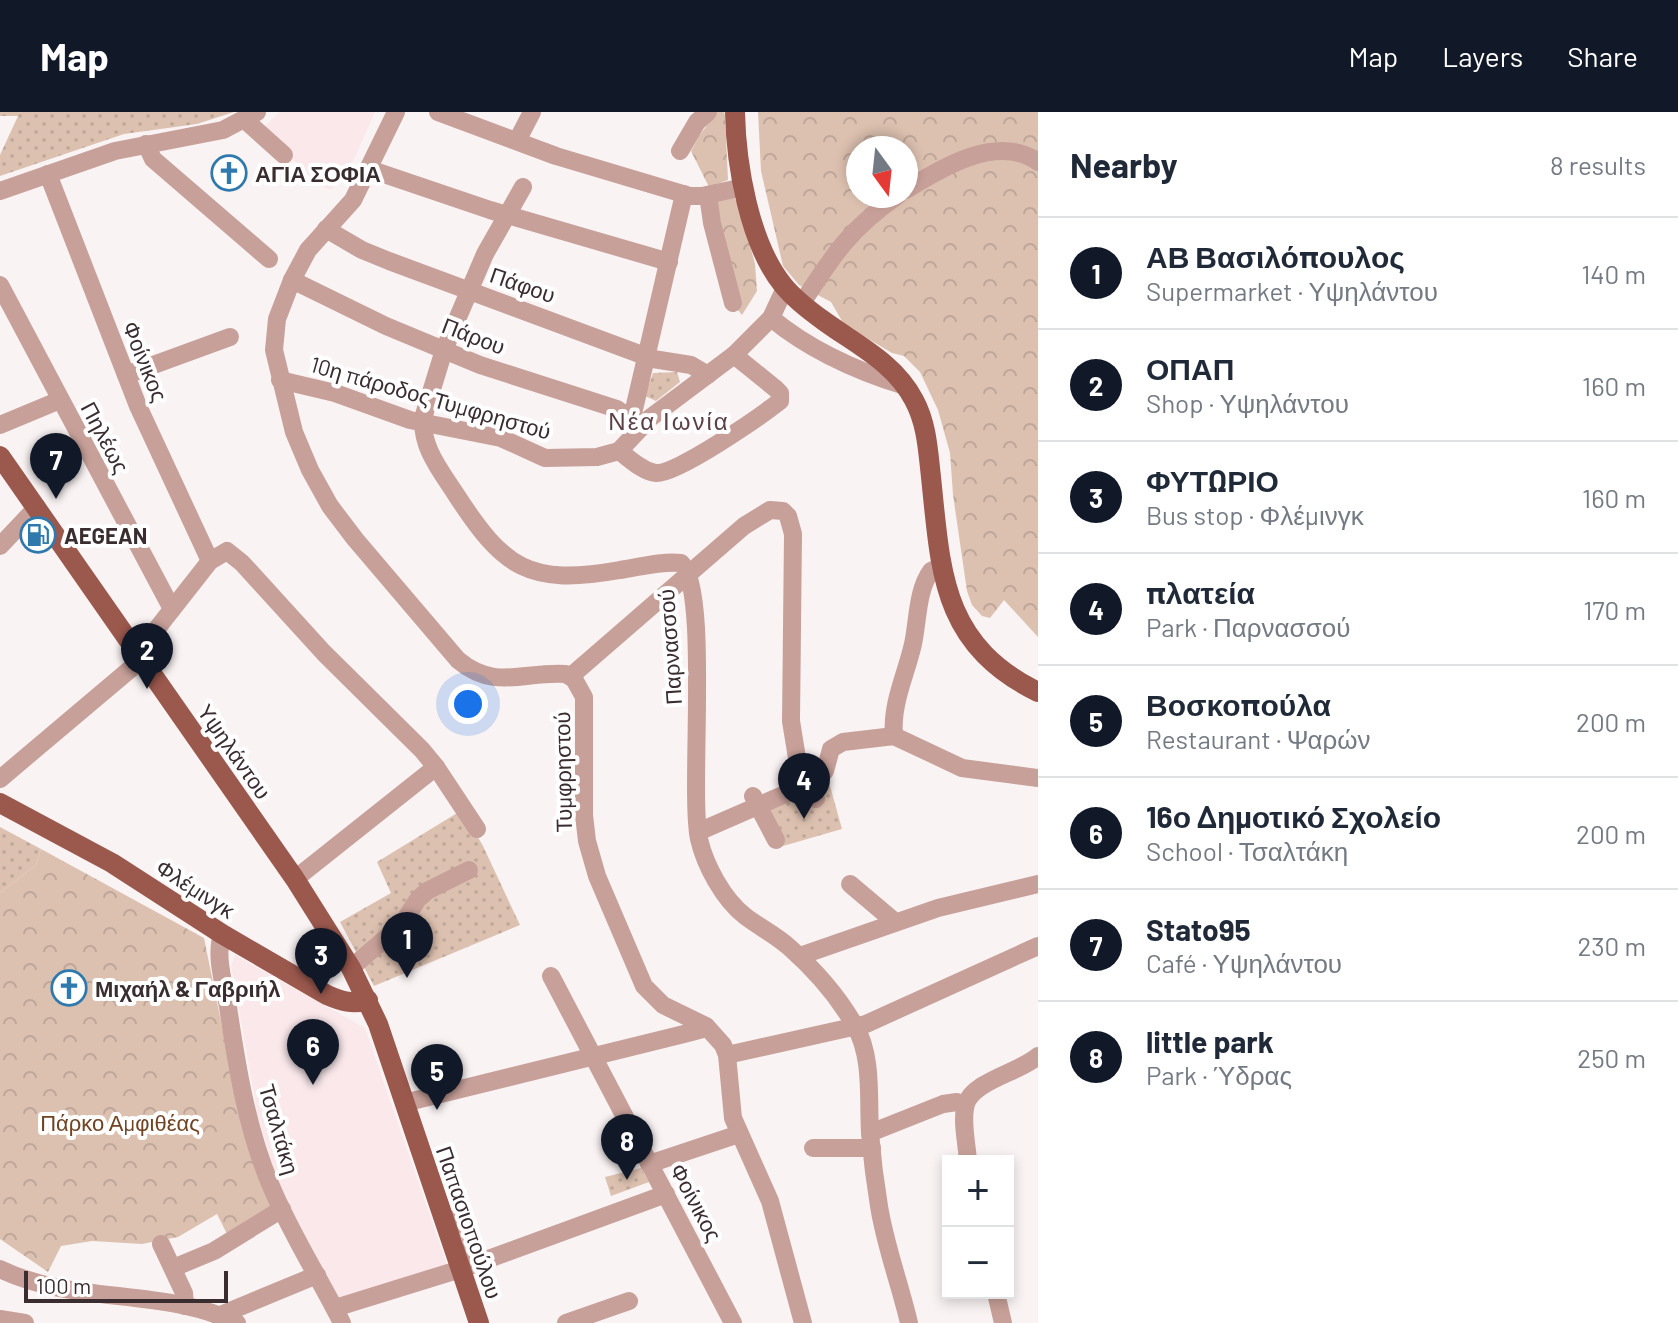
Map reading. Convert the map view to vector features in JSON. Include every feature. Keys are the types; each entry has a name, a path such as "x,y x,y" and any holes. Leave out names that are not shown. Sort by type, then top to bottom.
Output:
{"main road":[{"path":"735,112 737,151 744,187 762,245 785,288 886,365 916,403 924,428 942,566 949,596 971,639 1002,669 1038,692"},
{"name":"Υψηλάντου","path":"0,456 295,879 368,1000"},
{"name":"Φλέμινγκ","path":"0,803 112,863 222,934 327,995 353,1002 368,1000"},
{"name":"Παπασιοπούλου","path":"368,1000 442,1216 465,1260 479,1323"}],"street":[{"path":"396,112 353,200 308,250 284,296 275,326 274,350 280,380 301,450 330,506 454,656 475,673 489,677 522,678 555,673 571,676 754,519 770,510 780,510 788,516 793,534 789,683 791,721 797,758 813,791"},
{"path":"438,112 556,156 684,194 708,195 744,187"},
{"path":"517,141 532,112"},
{"path":"680,151 697,122 708,112"},
{"path":"0,191 115,151 215,133 251,116 284,155"},
{"path":"146,144 153,159 269,259"},
{"path":"918,183 956,162 980,154 1001,151 1019,153 1038,162"},
{"path":"369,169 506,215 669,262"},
{"name":"Φοίνικος","path":"48,174 154,445 210,561"},
{"path":"422,423 444,350 489,243 523,187"},
{"path":"684,194 646,356 637,422 619,451 649,472 665,473 780,401 780,393 734,355"},
{"path":"708,195 712,223 733,303"},
{"path":"802,303 843,242 880,208"},
{"name":"Πάφου","path":"326,229 362,250 646,356 691,365 708,375"},
{"name":"Πάρου","path":"292,280 386,326 480,365 617,409 637,422"},
{"name":"Πηλέως","path":"0,285 172,609"},
{"path":"637,422 734,355 771,318 785,288"},
{"path":"771,318 785,330 852,368 905,386"},
{"path":"126,375 230,337"},
{"name":"10η πάροδος Τυμφρηστού","path":"280,380 335,393 422,423 501,438 545,458 597,457 619,451"},
{"path":"0,425 60,400"},
{"name":"Παρνασσού","path":"422,423 429,449 460,501 496,548 514,563 542,575 566,576 674,562 684,565 693,597 698,832 708,862 730,900 744,915 800,956 827,985 856,1027"},
{"path":"0,546 37,507"},
{"path":"0,779 139,657 210,561 227,551 242,563 324,653 436,767 477,829"},
{"path":"894,736 895,705 913,642 923,586 931,571 942,566"},
{"name":"Τυμφρηστού","path":"571,676 584,697 584,815 587,841 597,876 644,986 663,1005 702,1023 721,1041 727,1055"},
{"path":"698,832 756,801 813,791 824,774 829,752 835,745 874,737 894,736 962,768 1038,778"},
{"path":"295,879 436,767"},
{"path":"756,801 776,840"},
{"path":"351,968 402,924 427,891 469,870"},
{"path":"850,884 895,922"},
{"path":"800,956 938,908 1038,884"},
{"name":"Τσαλτάκη","path":"222,934 220,957 247,1109 264,1166 282,1209 339,1316"},
{"path":"803,1323 770,1201 733,1118 727,1055 856,1027 1038,946"},
{"name":"Φοίνικος","path":"551,976 733,1323"},
{"path":"404,1103 703,1029 702,1023"},
{"path":"856,1027 865,1061 882,1224 909,1323"},
{"path":"968,1155 965,1113 968,1100 984,1085 1021,1068 1038,1056"},
{"path":"813,1148 871,1140 943,1104 957,1102"},
{"path":"649,1164 739,1134"},
{"path":"339,1316 465,1260 666,1194"},
{"path":"173,1268 214,1251 282,1209"},
{"path":"161,1244 184,1293 185,1306"},
{"path":"0,1269 32,1281 163,1300 237,1323"},
{"path":"218,1316 317,1275"},
{"path":"997,1299 1003,1323"},
{"path":"566,1323 629,1301"},
{"path":"0,1319 25,1323"}],"shaded area":[{"path":"280,112 375,112 351,166 331,190 319,185 290,157 293,153 264,127"},
{"path":"235,955 365,1028 447,1265 340,1300 280,1189 258,1116 231,966"}],"green space":[{"path":"0,112 234,112 197,124 124,134 0,176 0,155 18,116 0,116"},
{"path":"717,112 724,112 725,115 728,180 709,187 691,151"},
{"path":"758,112 1038,112 1038,637 1004,600 990,618 982,616 972,605 967,591 953,495 950,453 938,410 920,372 904,356 892,353 850,328 831,302 799,285 783,266 761,171"},
{"path":"732,195 739,204 755,264 757,291 742,315 738,310 716,198"},
{"path":"677,372 680,382 656,401 645,396 653,373"},
{"path":"827,775 842,829 783,846 764,809"},
{"path":"462,810 483,846 520,925 374,986 340,922 391,893 377,862"},
{"path":"0,827 41,849 36,865 0,893"},
{"name":"Πάρκο Αμφιθέας","path":"41,849 204,938 225,1041 276,1206 228,1236 217,1214 178,1237 142,1244 92,1241 61,1246 48,1272 0,1239 0,893 36,865"},
{"path":"641,1168 649,1182 611,1196 605,1177"}],"place":[{"name":"ΑΓΙΑ ΣΟΦΙΑ","path":"229,173"},
{"name":"Stato95","path":"56,499"},
{"name":"AEGEAN","path":"38,535"},
{"name":"ΟΠΑΠ","path":"147,689"},
{"name":"πλατεία","path":"804,819"},
{"name":"ΑΒ Βασιλόπουλος","path":"407,978"},
{"name":"Μιχαήλ & Γαβριήλ","path":"69,988"},
{"name":"ΦΥΤΩΡΙΟ","path":"321,994"},
{"name":"16ο Δημοτικό Σχολείο","path":"313,1085"},
{"name":"Βοσκοπούλα","path":"437,1110"},
{"name":"little park","path":"627,1180"}],"district":[{"name":"Νέα Ιωνία","path":"669,420"}]}
